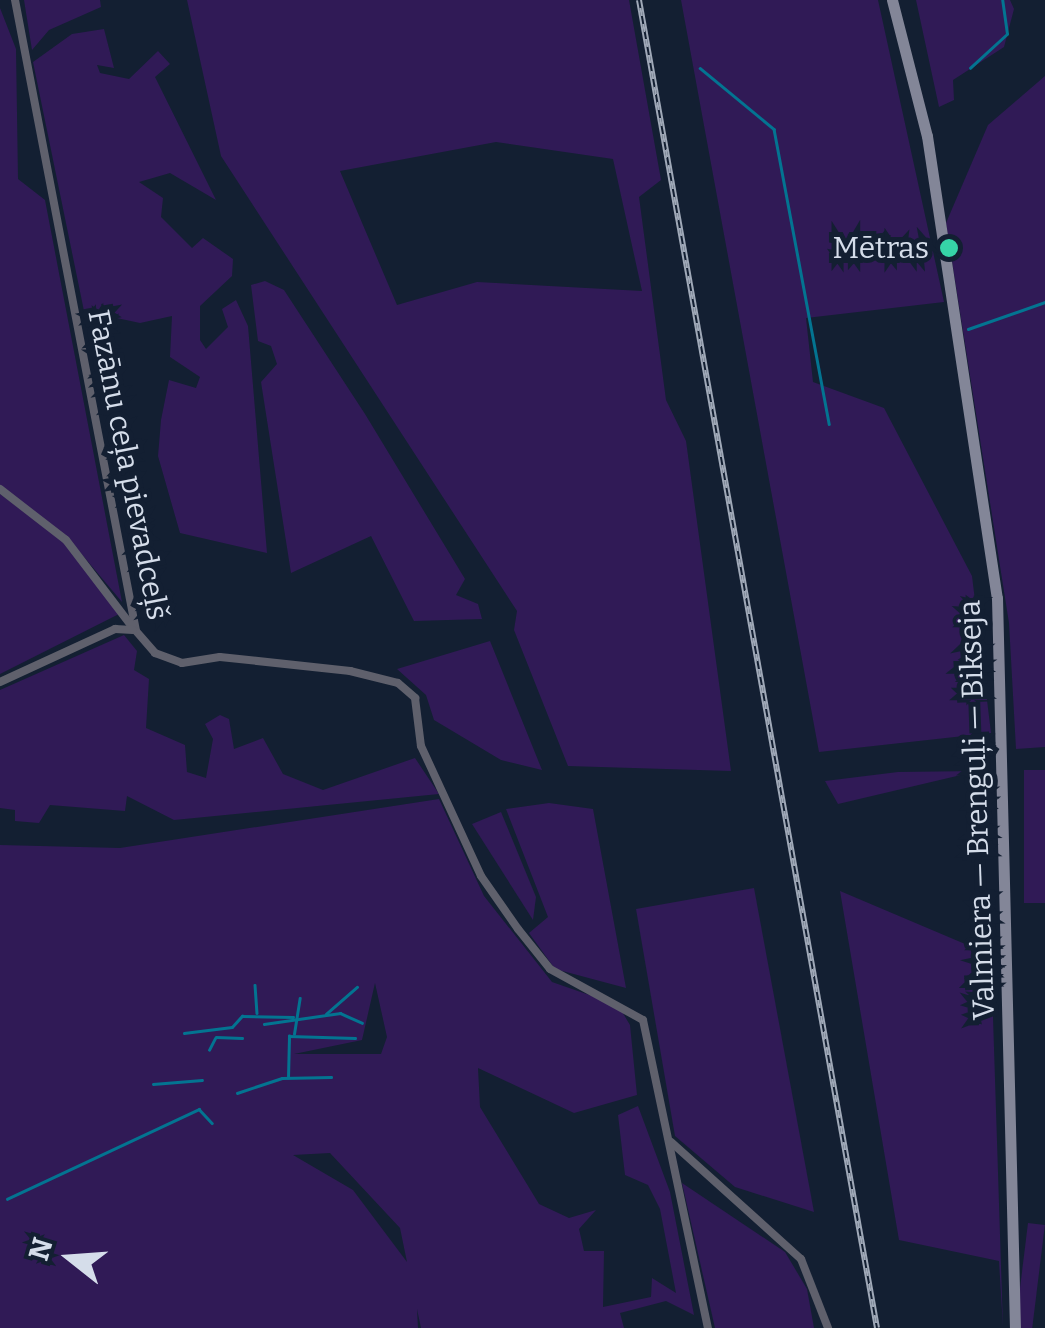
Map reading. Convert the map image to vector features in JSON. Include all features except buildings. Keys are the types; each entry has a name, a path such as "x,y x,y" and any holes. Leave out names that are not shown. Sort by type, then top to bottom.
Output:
{"main road":[{"name":"Valmiera — Brenguļi — Bikseja","path":"892,0 927,136 997,598 1015,1328"}],"street":[{"name":"Fazānu ceļa pievadceļš","path":"15,0 136,631 155,653 182,663 220,658 350,671 398,683 415,698 422,746 482,876 518,928 550,968 643,1020 670,1141"},
{"path":"0,489 66,540 136,631"},
{"path":"0,682 115,628 136,631"},
{"path":"670,1141 708,1328"},
{"path":"670,1141 802,1259 828,1328"}],"shaded area":[{"path":"24,0 100,0 101,7 49,30 32,50"},
{"path":"187,0 629,0 661,180 639,197 666,400 686,441 731,771 568,766 514,630 517,611 221,156","holes":["496,142 613,159 642,291 477,282 397,305 340,171"]},
{"path":"681,0 878,0 944,302 806,318 813,382 884,408 972,576 991,733 819,752"},
{"path":"916,0 1010,0 1014,9 1004,47 953,80 954,100 939,107"},
{"path":"0,8 16,49 18,179 45,200 122,602 68,538 0,485"},
{"path":"104,29 114,68 97,65 100,73 129,79 158,51 170,64 155,77 216,200 170,173 139,182 163,198 161,217 192,248 203,238 233,259 232,276 200,306 200,340 206,349 228,327 222,309 236,300 248,326 267,553 180,533 158,456 161,420 169,380 196,388 200,377 170,357 172,316 140,323 84,311 33,62 72,34"},
{"path":"1045,76 1045,747 1016,749 1009,623 946,223 988,125"},
{"path":"265,281 284,290 365,414 465,579 456,595 478,604 482,619 414,621 371,536 291,573 261,382 277,364 271,346 258,341 251,285"},
{"path":"0,494 66,543 121,613 0,674"},
{"path":"124,635 137,651 134,670 149,679 146,728 185,745 187,772 206,778 213,739 205,724 220,715 229,719 234,749 263,738 283,774 323,790 415,758 439,794 174,820 127,796 125,811 50,805 39,823 15,821 15,810 0,808 0,690"},
{"path":"490,641 542,770 501,760 434,720 426,695 397,669"},
{"path":"1024,770 1045,770 1045,903 1024,903"},
{"path":"978,771 838,804 825,781 898,772"},
{"path":"439,799 484,896 552,982 618,1005 630,1025 637,1095 574,1113 478,1068 480,1107 539,1204 569,1218 596,1210 579,1229 584,1251 604,1251 603,1307 651,1297 652,1278 676,1293 660,1209 648,1185 625,1175 618,1115 638,1106 670,1192 694,1315 666,1301 620,1313 624,1328 421,1328 417,1309 418,1328 0,1328 0,845 120,848","holes":["375,983 387,1037 381,1054 294,1054 362,1040","330,1153 400,1228 407,1262 353,1190 293,1155"]},
{"path":"549,803 593,809 626,988 555,969 529,933 548,917 506,809"},
{"path":"501,812 536,897 533,920 472,824"},
{"path":"754,888 814,1212 735,1187 675,1136 636,909"},
{"path":"840,891 991,955 1003,1328 999,1261 899,1240"},
{"path":"682,1183 785,1252 807,1289 814,1328 715,1328"},
{"path":"1028,1223 1045,1225 1032,1328 1015,1327"}],"waterway":[{"path":"970,68 1007,34 1002,0"},
{"path":"700,68 774,129 829,424"},
{"path":"968,329 1045,302"},
{"path":"255,985 257,1013"},
{"path":"326,1014 357,987"},
{"path":"294,1034 300,998"},
{"path":"264,1024 340,1013 362,1023"},
{"path":"184,1033 232,1027 242,1016 293,1017"},
{"path":"288,1078 289,1036 355,1038"},
{"path":"216,1037 242,1038"},
{"path":"209,1050 215,1038"},
{"path":"237,1093 282,1078 331,1077"},
{"path":"153,1084 202,1080"},
{"path":"7,1199 199,1109 212,1123"}],"railway":[{"path":"639,0 877,1328"}],"place":[{"name":"Mētras","path":"949,248"}]}
